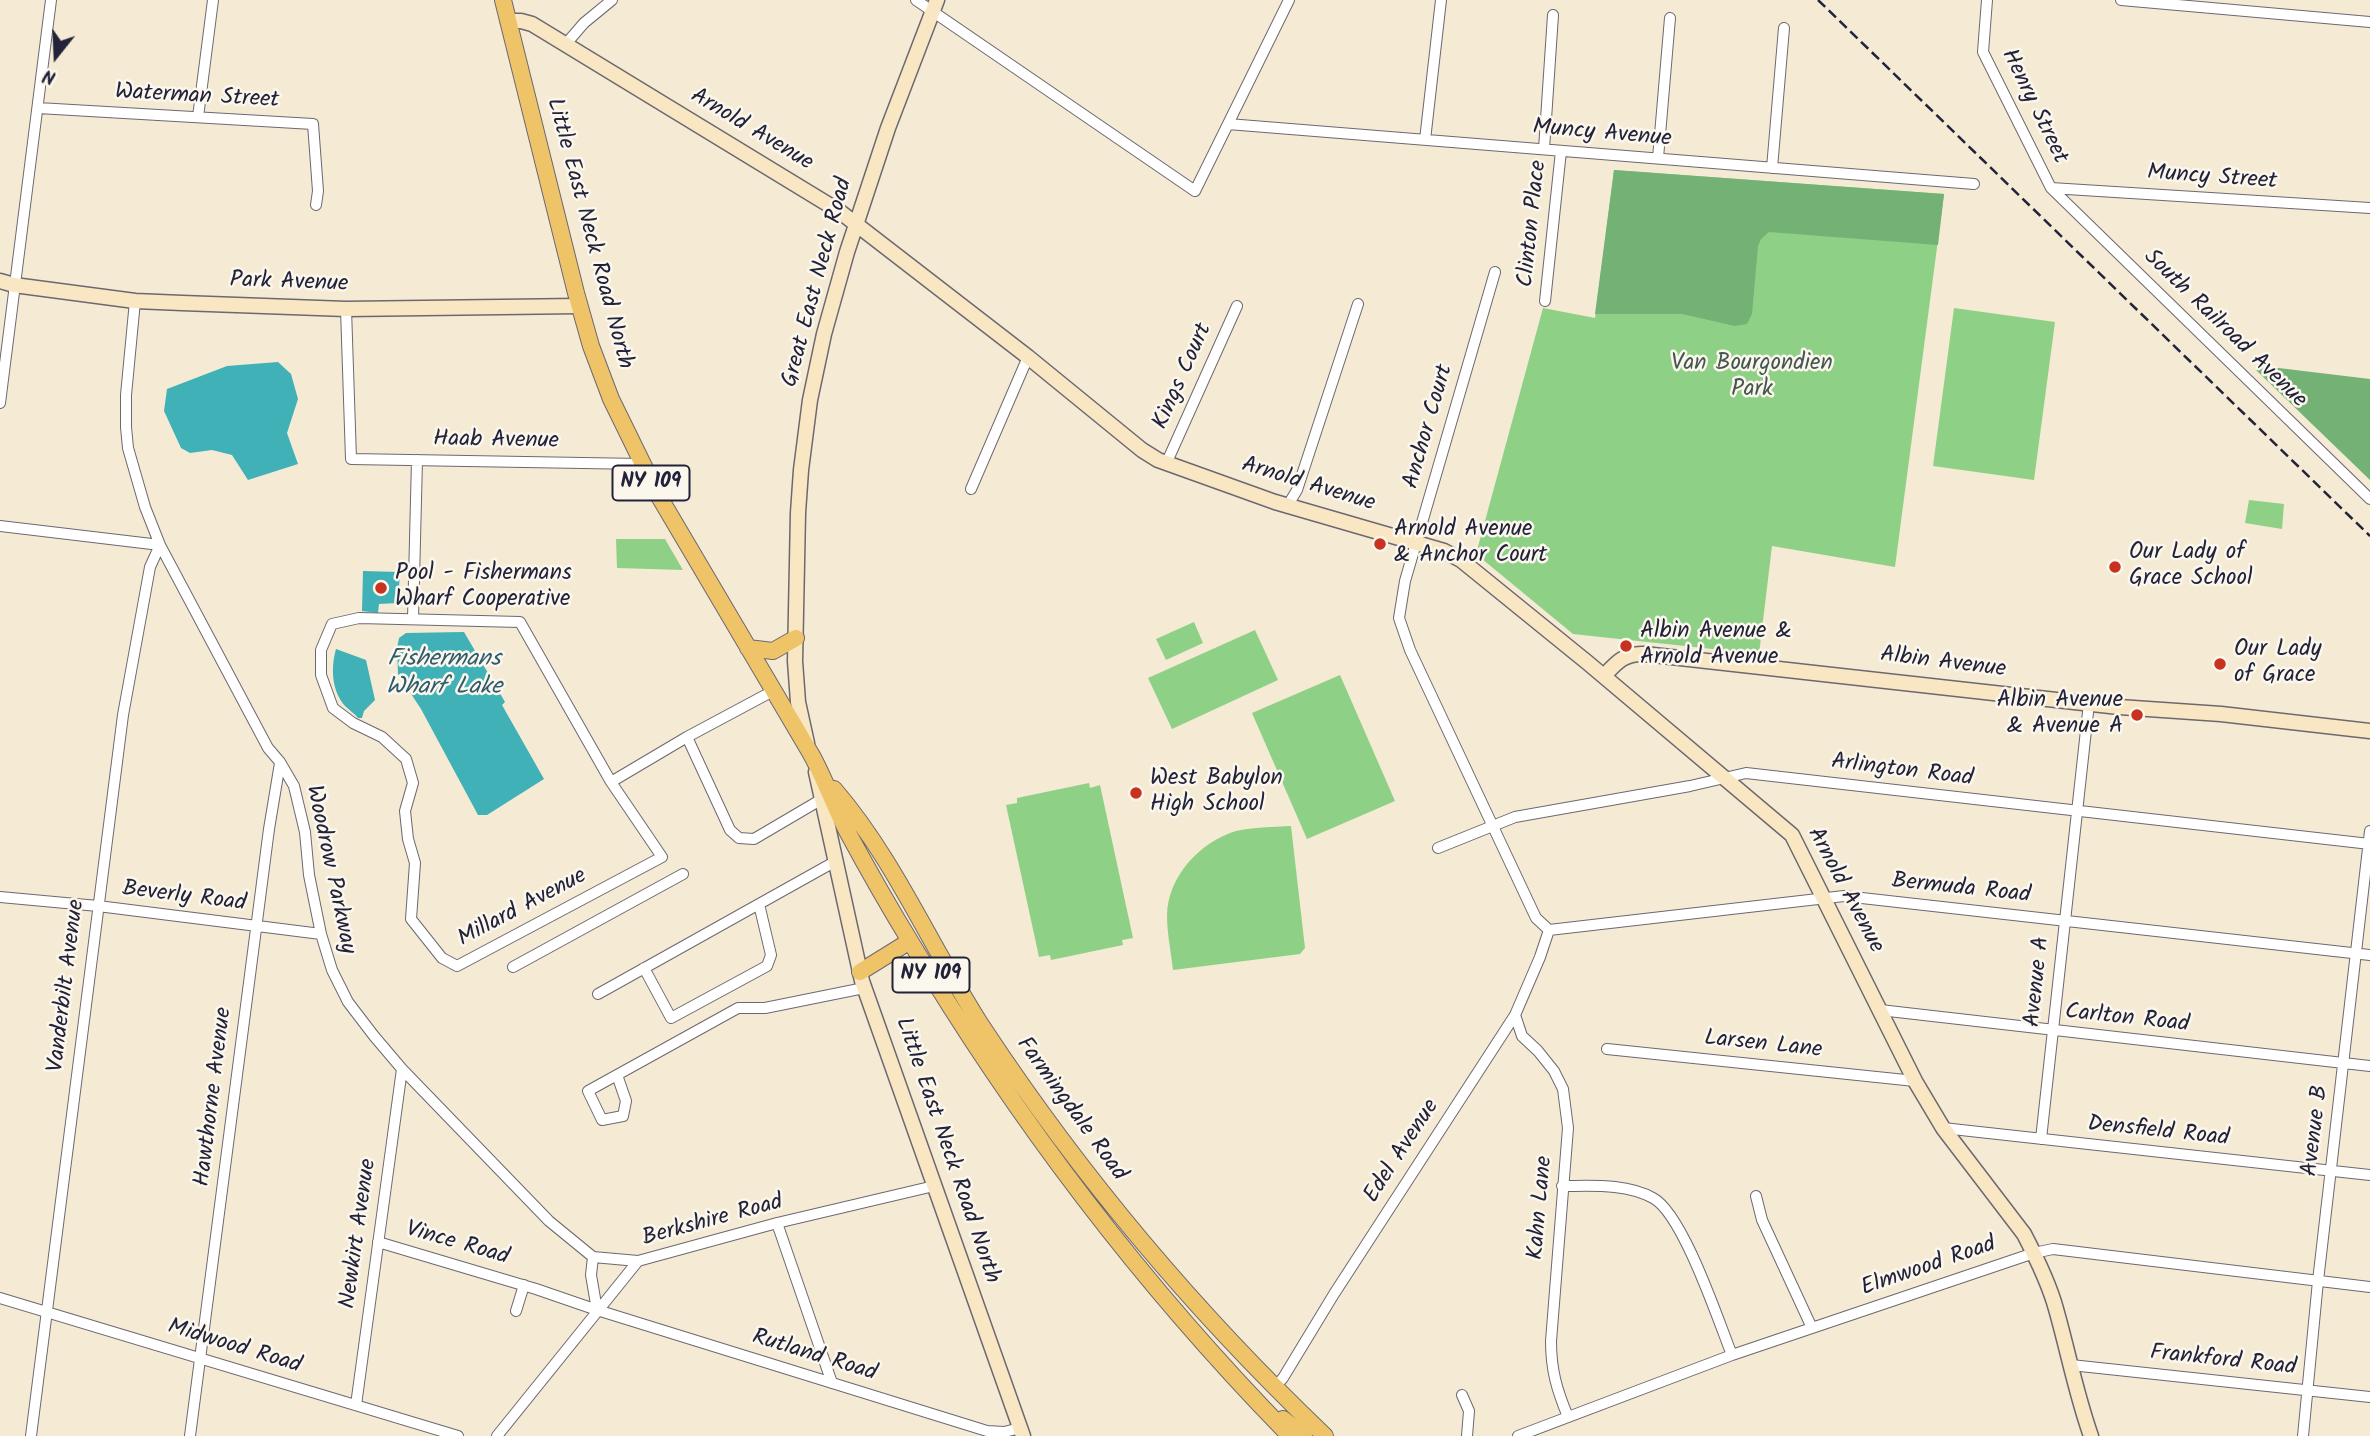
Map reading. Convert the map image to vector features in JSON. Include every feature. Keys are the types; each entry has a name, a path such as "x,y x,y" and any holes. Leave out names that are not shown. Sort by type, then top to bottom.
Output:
{"main road":[{"name":"Little East Neck Road North","path":"503,0 579,306 607,390 641,464 773,691"},
{"path":"748,648 773,651 796,638"},
{"name":"NY 109","path":"773,691 811,754"},
{"name":"Farmingdale Road","path":"811,754 846,829 910,942 984,1058 1063,1171 1150,1282 1290,1436"},
{"name":"Farmingdale Road","path":"823,777 860,818 971,1009 1055,1131 1160,1265 1325,1436"},
{"path":"860,972 910,942"},
{"path":"1258,1402 1304,1436"}],"street":[{"path":"0,403 7,283 38,108 51,0"},
{"path":"198,117 213,0"},
{"path":"565,45 584,23 612,0"},
{"path":"916,0 935,6 1195,191 1289,0"},
{"path":"1425,140 1441,0"},
{"name":"Henry Street","path":"1987,0 1983,52 2051,188"},
{"path":"2121,0 2370,22"},
{"name":"Great East Neck Road","path":"811,754 798,702 796,638 798,513 805,436 824,334 856,224 888,128 935,6"},
{"path":"1544,149 1553,15"},
{"path":"1658,158 1670,18"},
{"name":"Arnold Avenue","path":"508,22 528,22 856,224 1028,356 1142,450 1166,464 1287,505 1444,551 1467,564 1792,835 1915,1081 1943,1128 2024,1234 2034,1253 2056,1307 2091,1436"},
{"path":"1773,168 1784,28"},
{"name":"Waterman Street","path":"38,108 313,124 318,191 316,205"},
{"name":"Muncy Avenue","path":"1228,124 1974,184"},
{"name":"Clinton Place","path":"1545,301 1561,151"},
{"name":"Muncy Street","path":"2051,188 2370,208"},
{"name":"South Railroad Avenue","path":"2051,188 2370,499"},
{"name":"Anchor Court","path":"1495,272 1415,542 1402,593 1399,618 1410,650 1536,918 1549,930"},
{"name":"Park Avenue","path":"7,283 135,301 346,309 579,306"},
{"name":"Woodrow Parkway","path":"135,301 126,395 128,447 145,507 160,545 268,748 280,762 293,786 300,809 321,934 332,970 348,1002 402,1069 550,1221 593,1257"},
{"path":"1287,505 1297,490 1358,303"},
{"name":"Kings Court","path":"1166,464 1237,306"},
{"name":"Haab Avenue","path":"346,309 351,459 641,464"},
{"path":"971,489 1028,356"},
{"path":"413,619 417,460"},
{"path":"0,526 160,545"},
{"name":"Vanderbilt Avenue","path":"30,1436 123,715 150,567 160,545"},
{"name":"Millard Avenue","path":"359,618 520,622 611,782 662,857 457,966 442,958 411,919 415,863 408,839 405,811 413,783 406,759 382,737 353,723 333,708 321,675 321,650 332,624 359,618"},
{"name":"Albin Avenue","path":"1604,676 1623,657 1644,654 2370,731"},
{"path":"611,782 773,691"},
{"name":"Avenue A","path":"2041,1139 2089,703"},
{"path":"687,737 730,831 739,838 754,839 822,799"},
{"name":"Little East Neck Road North","path":"811,754 864,988 1022,1432"},
{"name":"Hawthorne Avenue","path":"190,1436 280,762"},
{"name":"Arlington Road","path":"1438,848 1515,817 1690,786 1746,773 2369,844"},
{"name":"Avenue B","path":"2303,1436 2318,1281 2370,831"},
{"path":"598,994 836,861"},
{"path":"513,967 683,874"},
{"name":"Bermuda Road","path":"1549,930 1844,896 2370,955"},
{"name":"Beverly Road","path":"0,897 98,906 321,934"},
{"path":"643,968 671,1018 767,966 771,955 759,904"},
{"name":"Edel Avenue","path":"1275,1387 1515,1015 1549,930"},
{"path":"617,1075 626,1101 623,1116 602,1120 588,1091 738,1008 765,1008 864,988"},
{"name":"Carlton Road","path":"1880,1010 2370,1066"},
{"name":"Kahn Lane","path":"1515,1015 1522,1036 1554,1071 1563,1089 1568,1128 1550,1341 1551,1366 1568,1417"},
{"name":"Larsen Lane","path":"1607,1049 1915,1081"},
{"name":"Newkirt Avenue","path":"356,1405 402,1069"},
{"name":"Densfield Road","path":"1943,1128 2370,1175"},
{"name":"Berkshire Road","path":"497,1436 638,1261 777,1223 934,1186"},
{"path":"1562,1186 1607,1187 1633,1191 1653,1198 1665,1208 1679,1227 1732,1355"},
{"path":"1756,1196 1762,1220 1812,1328"},
{"path":"777,1223 832,1383"},
{"name":"Vince Road","path":"378,1242 524,1285 597,1310"},
{"name":"Elmwood Road","path":"1518,1436 1732,1355 2034,1253 2053,1249 2370,1287"},
{"path":"597,1310 591,1275 593,1257 638,1261"},
{"name":"Vince Road","path":"516,1311 524,1285"},
{"name":"Midwood Road","path":"0,1298 458,1436"},
{"name":"Rutland Road","path":"597,1310 987,1432 1022,1432"},
{"name":"Frankford Road","path":"2071,1365 2370,1397"},
{"path":"1462,1395 1469,1411 1467,1436"}],"green space":[{"name":"Van Bourgondien Park","path":"1614,170 1944,194 1895,567 1772,546 1759,654 1573,634 1476,554 1543,308 1595,318"},
{"path":"1614,170 1944,194 1938,245 1769,232 1758,246 1752,314 1747,324 1735,326 1682,314 1595,314"},
{"path":"1954,308 2055,322 2034,480 1933,466"},
{"path":"2262,366 2370,379 2370,480 2256,370"},
{"path":"2249,500 2284,504 2282,529 2245,523"},
{"path":"616,539 665,539 683,570 617,568"},
{"path":"1194,622 1203,643 1166,660 1156,639"},
{"path":"1255,630 1278,680 1172,729 1148,678"},
{"path":"1340,675 1395,801 1307,839 1252,713"},
{"path":"1089,783 1090,788 1100,785 1133,938 1122,940 1123,945 1051,960 1050,955 1039,957 1006,805 1017,803 1017,798"},
{"path":"1291,826 1305,948 1300,954 1173,970 1167,915 1173,887 1188,862 1210,843 1236,831"}],"water":[{"path":"278,362 291,374 298,399 287,433 298,464 248,480 232,455 212,450 190,453 181,448 164,411 167,389 227,366"},
{"name":"Pool - Fishermans Wharf Cooperative","path":"363,571 400,572 398,603 379,604 378,613 362,611"},
{"name":"Fishermans Wharf Lake","path":"464,632 505,702 502,705 544,779 487,815 478,815 421,709 398,674 397,648 399,638 406,633"},
{"path":"336,649 366,660 375,700 364,711 362,718 358,718 345,706 337,693 333,671"}],"railway":[{"path":"1818,0 2370,536"}],"place":[{"name":"Arnold Avenue & Anchor Court","path":"1380,544"},
{"name":"Our Lady of Grace School","path":"2115,567"},
{"name":"Pool - Fishermans Wharf Cooperative","path":"381,588"},
{"name":"Albin Avenue & Arnold Avenue","path":"1626,646"},
{"name":"Our Lady of Grace","path":"2220,664"},
{"name":"Albin Avenue & Avenue A","path":"2137,715"},
{"name":"West Babylon High School","path":"1136,793"}]}
